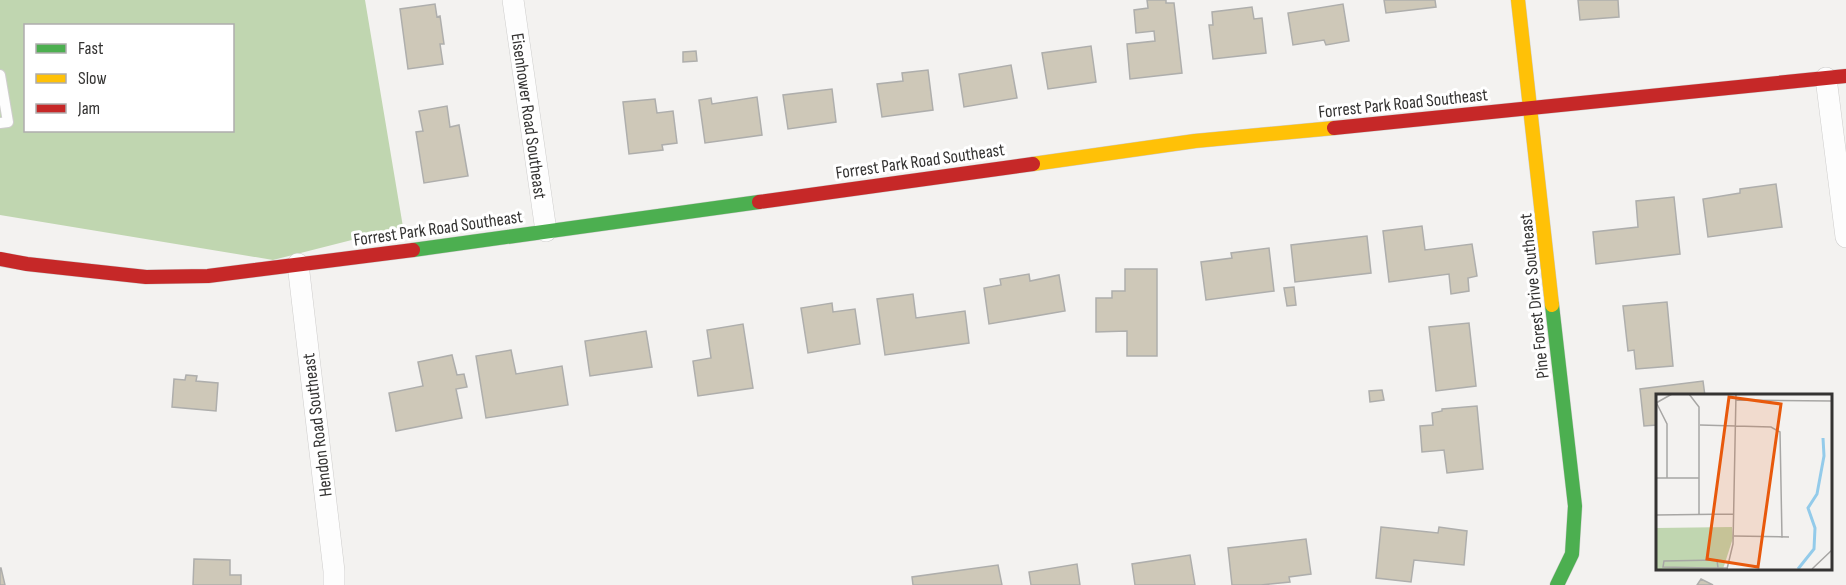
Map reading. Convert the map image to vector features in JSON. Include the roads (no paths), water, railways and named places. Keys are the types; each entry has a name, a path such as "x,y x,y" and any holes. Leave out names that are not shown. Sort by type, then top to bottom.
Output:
{"street":[{"name":"Eisenhower Road Southeast","path":"513,0 546,231"},
{"name":"Pine Forest Drive Southeast","path":"1518,0 1575,506 1572,554 1557,585"},
{"name":"Forrest Park Road Southeast","path":"0,259 146,277 208,276 1195,141 1836,77"},
{"path":"1836,77 1846,237"},
{"name":"Hendon Road Southeast","path":"298,264 334,585"}],"lane":[{"path":"0,75 8,122 0,123"}]}
